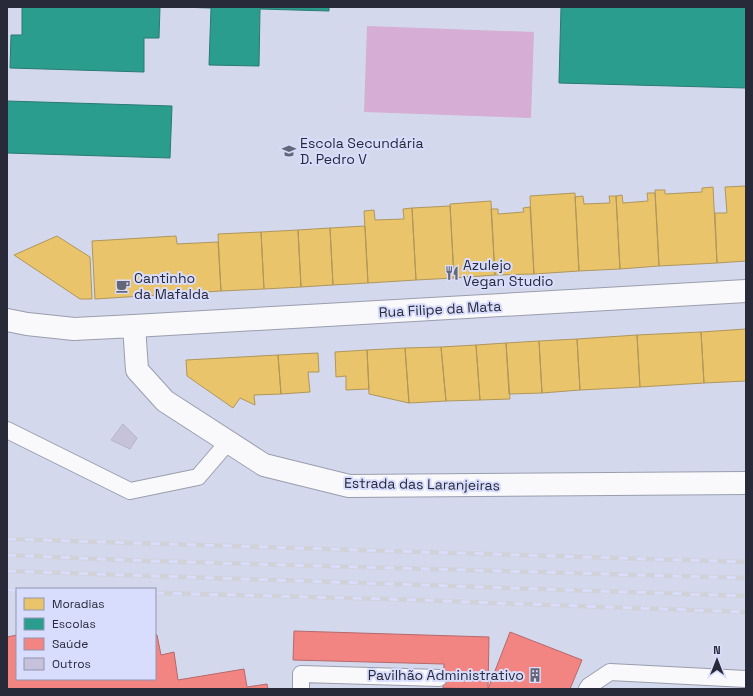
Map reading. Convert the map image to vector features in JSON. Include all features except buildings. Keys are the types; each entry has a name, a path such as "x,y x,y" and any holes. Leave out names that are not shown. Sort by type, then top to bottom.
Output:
{"main road":[{"name":"Rua Filipe da Mata","path":"134,326 746,291"},
{"path":"7,320 27,324 74,329 134,326"},
{"name":"Estrada das Laranjeiras","path":"134,326 137,370 165,401 264,465 349,486 746,483"}],"lane":[{"path":"7,430 130,491 198,477 228,442"},
{"path":"587,689 589,686 610,672 746,679"},
{"path":"301,689 301,674 439,678"}],"shaded area":[{"path":"367,26 534,32 531,118 364,112"}],"railway":[{"path":"7,539 746,562"},
{"path":"7,555 148,561 746,578"},
{"path":"7,571 746,596"},
{"path":"7,590 16,590"},
{"path":"156,593 387,599 746,612"}],"place":[{"name":"Escola Secundária D. Pedro V","path":"289,151"},
{"name":"Azulejo Vegan Studio","path":"452,273"},
{"name":"Cantinho da Mafalda","path":"123,286"},
{"name":"Pavilhão Administrativo","path":"535,675"}]}
